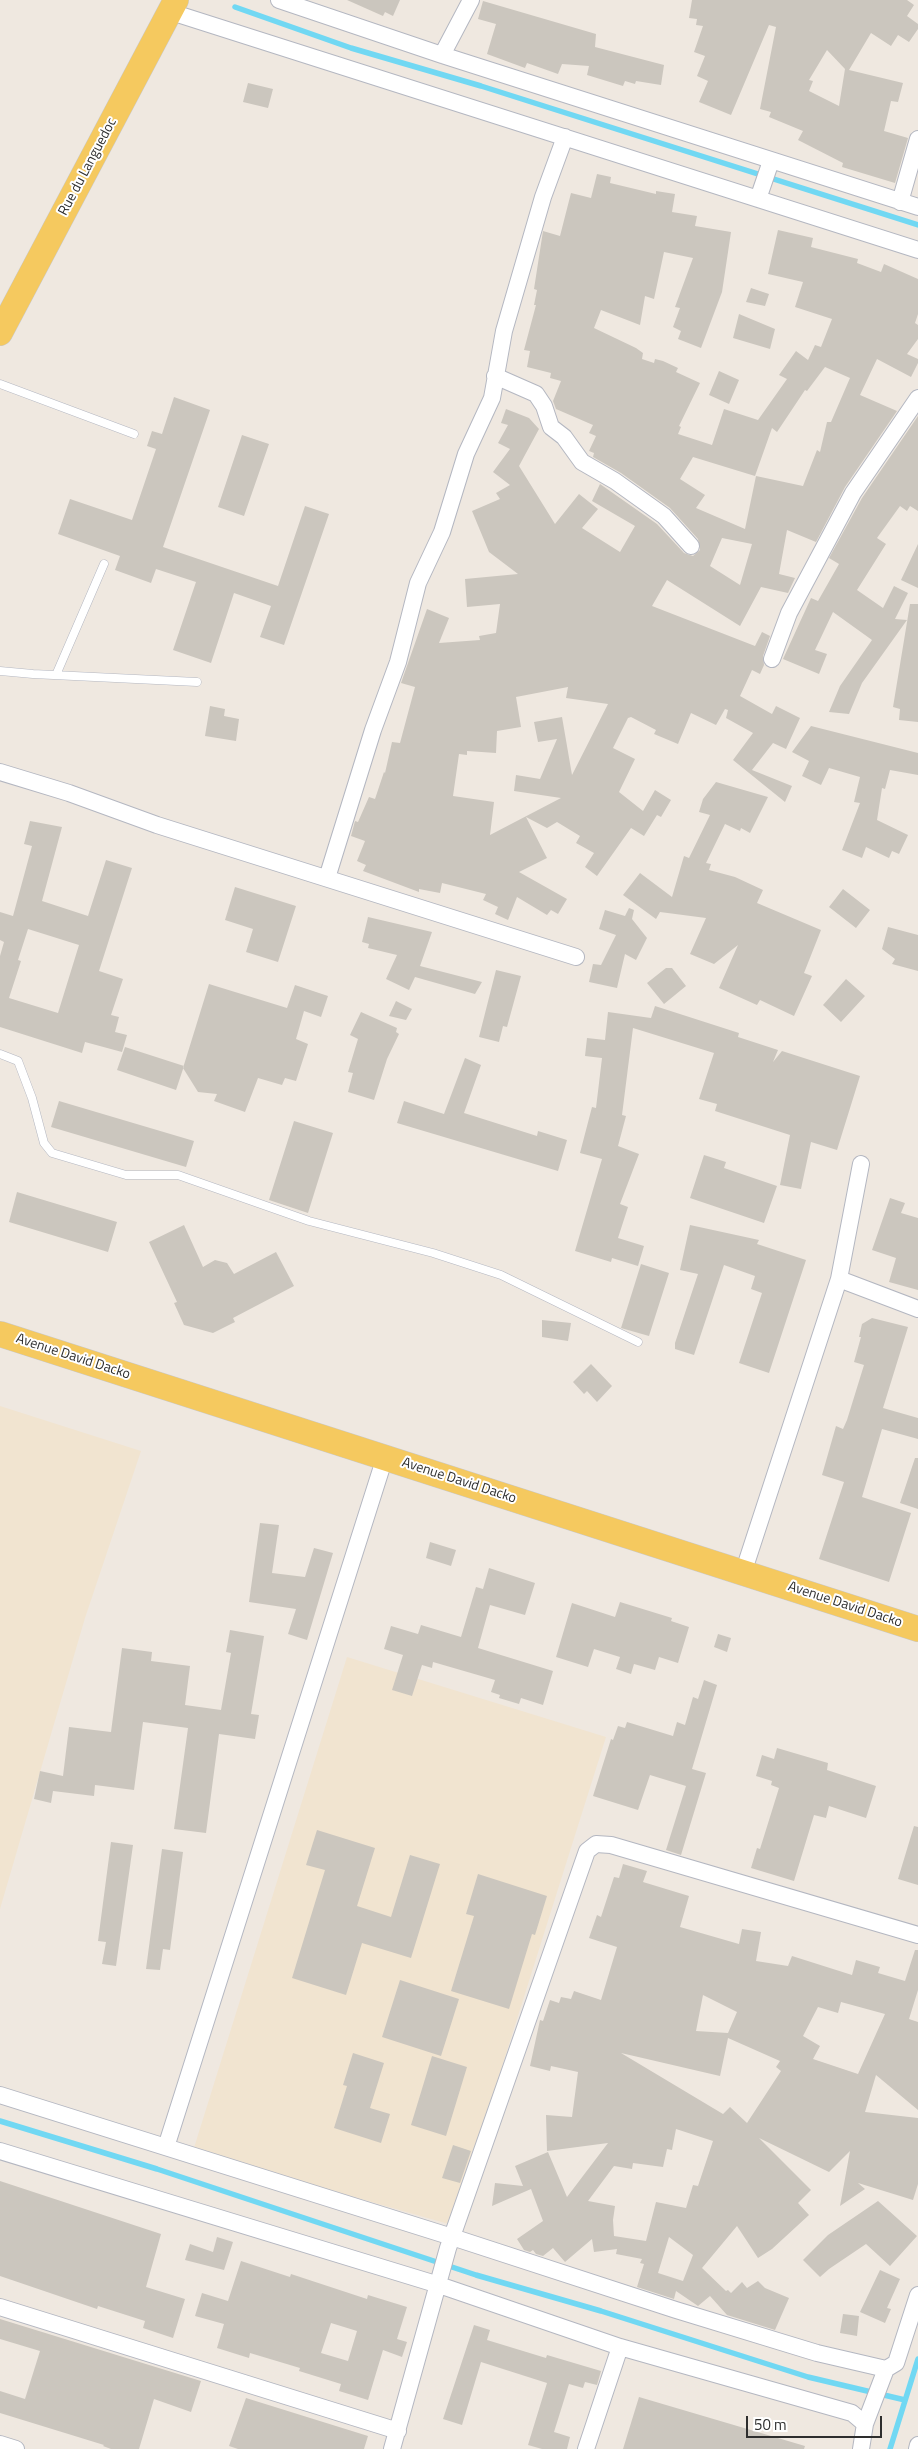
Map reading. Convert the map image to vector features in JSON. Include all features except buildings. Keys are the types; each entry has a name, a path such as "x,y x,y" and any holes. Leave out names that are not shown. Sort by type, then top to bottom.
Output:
{"main road":[{"name":"Rue du Languedoc","path":"0,333 173,6"},
{"name":"Avenue David Dacko","path":"0,1334 918,1629"}],"street":[{"path":"279,0 442,55 918,207"},
{"path":"442,55 471,0"},
{"path":"173,6 565,137 918,250"},
{"path":"327,878 373,730 398,662 418,583 442,532 466,454 492,398 494,376 518,281 543,197 565,137"},
{"path":"900,202 918,139"},
{"path":"758,199 771,161"},
{"path":"494,376 536,394 544,406 551,427 564,437 582,462 615,481 664,516 691,546"},
{"path":"772,659 789,613 853,493 918,398"},
{"path":"0,772 576,957"},
{"path":"743,1572 839,1279 861,1164"},
{"path":"839,1279 918,1309"},
{"path":"166,2147 385,1457"},
{"path":"392,2449 450,2242 587,1851 596,1844 611,1845 918,1935"},
{"path":"0,2096 166,2147 450,2242 817,2353 886,2370"},
{"path":"0,2151 440,2280 620,2347 852,2413 865,2424"},
{"path":"861,2449 865,2424 886,2370 896,2363 918,2295"},
{"path":"0,2307 398,2431"},
{"path":"586,2449 620,2347"},
{"path":"0,2444 16,2449"}],"lane":[{"path":"0,384 134,434"},
{"path":"56,675 104,564"},
{"path":"0,670 56,675 197,682"},
{"path":"0,1054 18,1061 32,1098 44,1143 52,1153 126,1175 178,1175 309,1220 433,1253 501,1275 638,1342"}],"shaded area":[{"path":"0,1406 141,1451 85,1618 0,1909"},
{"path":"347,1657 606,1737 452,2225 193,2151"}],"waterway":[{"path":"235,7 351,48 481,86 918,225"},
{"path":"0,2121 157,2169 476,2275 601,2311 808,2377 905,2400"},
{"path":"890,2449 918,2359"}]}
